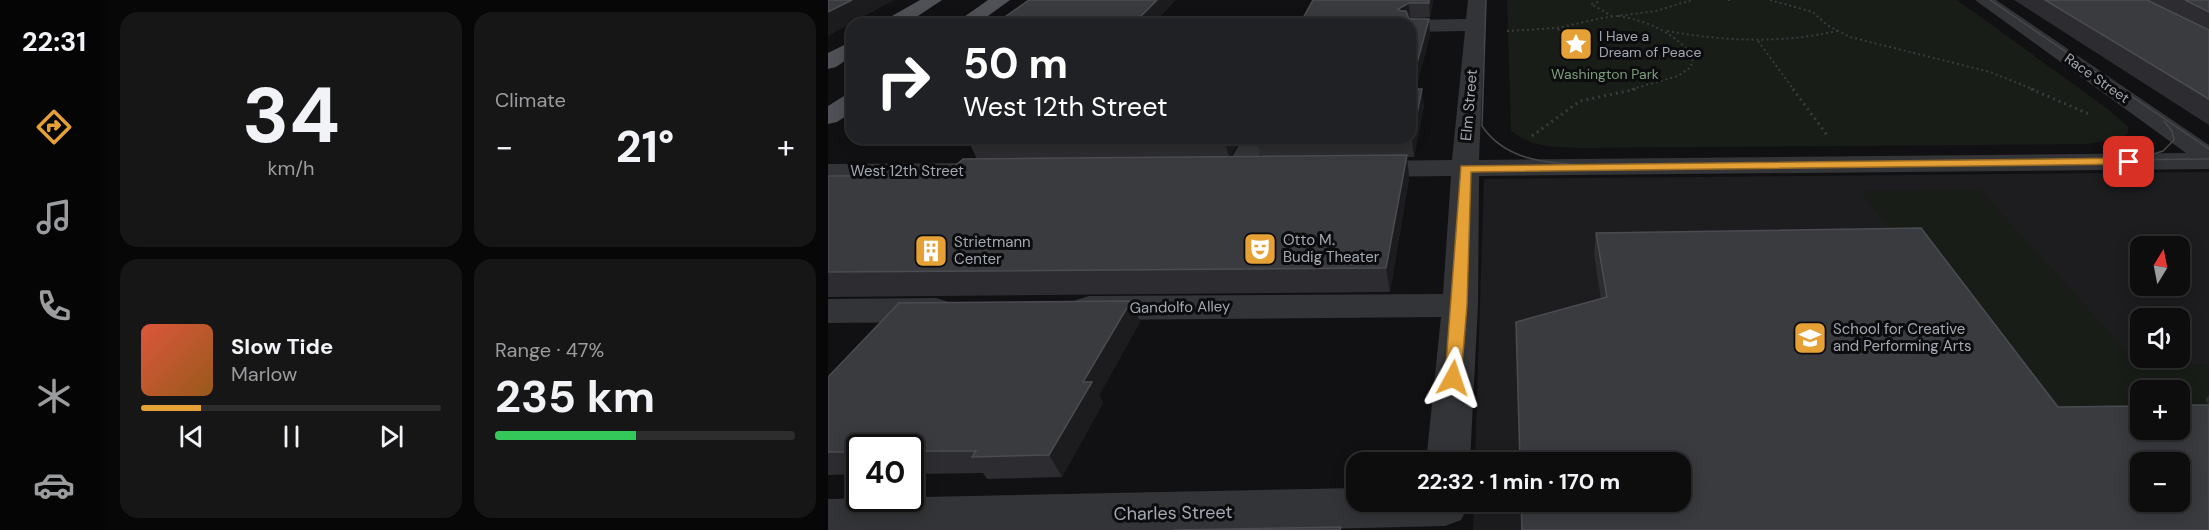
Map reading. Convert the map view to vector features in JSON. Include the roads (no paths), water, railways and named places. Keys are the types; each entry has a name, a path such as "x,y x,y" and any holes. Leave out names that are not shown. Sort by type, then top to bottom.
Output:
{"main road":[{"path":"902,18 933,0"},
{"path":"973,18 1001,0"},
{"path":"828,62 846,51"},
{"path":"828,117 846,105"}],"street":[{"name":"Elm Street","path":"1449,452 1460,305 1477,0"},
{"name":"Race Street","path":"1984,0 2209,159"},
{"path":"1416,26 1476,25"},
{"path":"1250,144 1227,169 1273,169"},
{"path":"1342,169 2209,159"},
{"name":"West 12th Street","path":"828,172 1016,171"},
{"name":"Gandolfo Alley","path":"1062,309 1460,305"},
{"path":"828,311 968,310"},
{"name":"Charles Street","path":"845,523 1445,512"}],"tram line":[{"path":"1486,0 1482,126 1502,146 1514,153 1540,161 1583,165 2209,159"},
{"path":"1990,0 2209,149"},
{"path":"2150,155 2163,151 2174,140 2172,131 2164,121"}],"place":[{"name":"I Have a Dream of Peace","path":"1576,44"},
{"name":"Otto M. Budig Theater","path":"1260,249"},
{"name":"Strietmann Center","path":"931,251"},
{"name":"School for Creative and Performing Arts","path":"1810,338"}],"park label":[{"name":"Washington Park","path":"1605,74"}]}
